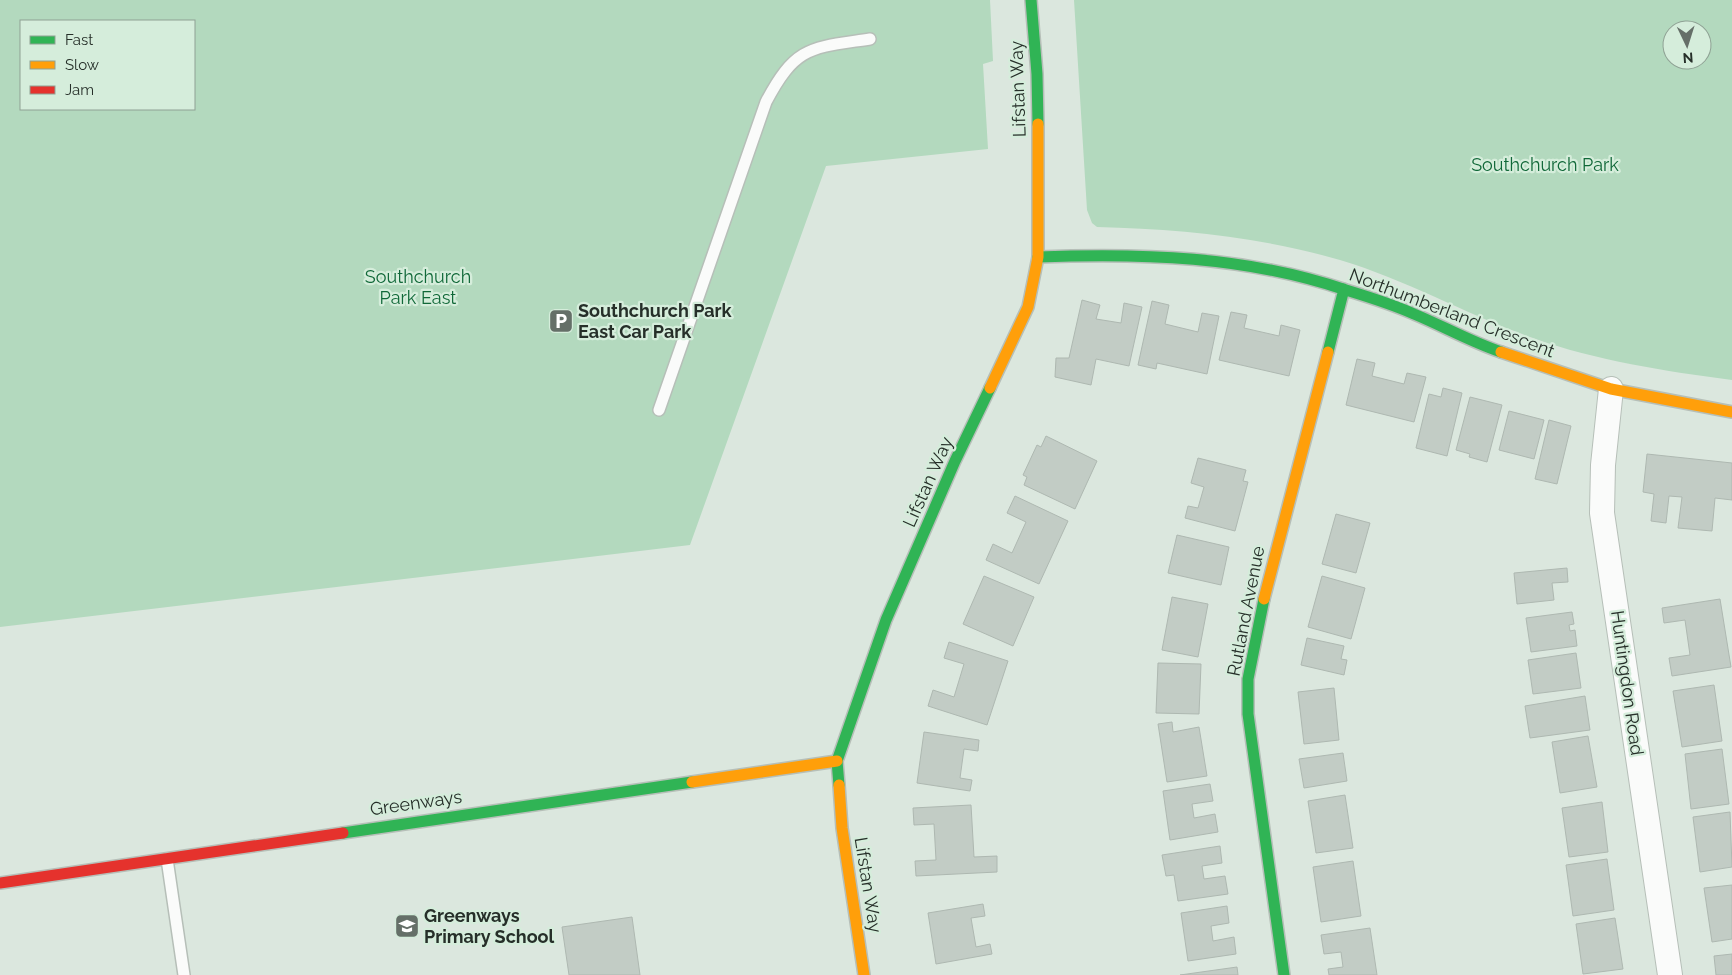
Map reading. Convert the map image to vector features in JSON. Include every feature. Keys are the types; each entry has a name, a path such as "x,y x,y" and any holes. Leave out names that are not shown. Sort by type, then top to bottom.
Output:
{"street":[{"name":"Lifstan Way","path":"864,975 842,828 837,761 886,620 956,461 1028,307 1038,258 1040,220 1037,74 1031,0"},
{"name":"Northumberland Crescent","path":"1038,258 1116,254 1195,258 1281,272 1344,289 1413,313 1495,350 1612,389 1732,412"},
{"name":"Rutland Avenue","path":"1284,975 1252,750 1248,714 1248,679 1271,568 1344,289"},
{"name":"Huntingdon Road","path":"1612,389 1603,465 1602,513 1670,975"},
{"name":"Greenways","path":"0,883 167,857 837,761"}],"lane":[{"path":"659,410 766,102 776,83 788,66 800,55 820,47 870,39"},
{"path":"167,857 184,975"}],"green space":[{"name":"Southchurch Park East","path":"0,0 990,0 993,61 983,64 988,149 826,166 690,545 0,627"},
{"name":"Southchurch Park","path":"1074,0 1732,0 1732,380 1631,364 1557,346 1484,319 1389,277 1310,252 1280,245 1220,236 1189,232 1097,227 1092,223 1087,210"}],"building":[{"path":"1082,300 1100,305 1096,319 1121,323 1124,303 1142,307 1129,366 1096,359 1091,385 1055,377 1056,358 1069,358"},
{"path":"1152,301 1169,305 1165,324 1198,332 1202,313 1219,316 1207,374 1157,363 1156,369 1138,365"},
{"path":"1231,312 1247,315 1244,328 1279,336 1281,325 1300,330 1289,376 1219,360"},
{"path":"1357,359 1375,363 1372,376 1404,384 1407,373 1426,377 1414,422 1346,405"},
{"path":"1443,388 1462,393 1447,456 1416,448 1429,394 1441,397"},
{"path":"1470,397 1502,405 1487,462 1469,457 1470,454 1456,450"},
{"path":"1509,411 1544,420 1534,459 1499,450"},
{"path":"1549,420 1571,426 1557,484 1535,479"},
{"path":"1046,436 1097,461 1075,509 1024,485 1027,477 1023,475 1037,445 1041,447"},
{"path":"1647,454 1732,463 1732,500 1715,498 1712,531 1678,528 1682,497 1669,496 1666,523 1651,521 1654,494 1643,492"},
{"path":"1198,458 1246,470 1243,481 1248,482 1235,531 1185,518 1188,506 1198,508 1204,487 1191,483"},
{"path":"1015,496 1068,521 1039,584 986,560 993,544 1012,553 1026,522 1007,513"},
{"path":"1336,514 1370,523 1356,573 1322,564"},
{"path":"1177,535 1229,547 1221,585 1168,573"},
{"path":"1567,568 1568,582 1552,583 1554,600 1517,604 1514,573"},
{"path":"984,576 1034,597 1013,646 963,624"},
{"path":"1322,576 1365,588 1351,639 1308,627"},
{"path":"1172,597 1208,604 1198,657 1162,650"},
{"path":"1720,599 1731,667 1672,676 1669,658 1690,655 1685,620 1664,623 1662,608"},
{"path":"1572,612 1574,624 1569,625 1570,631 1575,630 1577,646 1531,652 1526,618"},
{"path":"1307,638 1344,646 1341,659 1347,660 1344,675 1301,665"},
{"path":"949,642 1008,661 987,725 928,706 933,690 954,697 964,664 944,658"},
{"path":"1576,653 1581,688 1533,694 1528,660"},
{"path":"1158,663 1201,664 1199,714 1156,713"},
{"path":"1714,685 1722,741 1682,747 1673,691"},
{"path":"1334,688 1339,740 1304,744 1298,692"},
{"path":"1585,696 1590,730 1530,738 1525,706"},
{"path":"1172,722 1173,732 1199,727 1207,776 1167,782 1158,724"},
{"path":"924,732 979,740 978,751 964,749 960,778 972,780 970,791 917,783"},
{"path":"1588,736 1597,787 1560,793 1552,742"},
{"path":"1722,749 1729,804 1691,809 1685,754"},
{"path":"1343,753 1347,781 1304,788 1299,759"},
{"path":"1210,784 1213,801 1192,804 1194,818 1215,814 1218,832 1170,840 1163,791"},
{"path":"1345,795 1353,848 1316,853 1308,801"},
{"path":"1602,802 1608,852 1569,857 1562,808"},
{"path":"971,805 974,857 997,856 997,872 916,876 915,861 936,860 934,824 914,825 913,808"},
{"path":"1730,812 1732,867 1700,872 1693,817"},
{"path":"1220,846 1222,863 1202,866 1204,879 1225,876 1228,894 1178,901 1174,875 1166,876 1162,855"},
{"path":"1607,859 1614,910 1573,916 1566,865"},
{"path":"1353,861 1361,916 1321,922 1313,867"},
{"path":"1732,885 1732,939 1712,942 1704,888"},
{"path":"983,904 985,916 971,918 976,947 990,944 992,954 936,964 928,913"},
{"path":"1227,906 1229,923 1211,926 1213,941 1234,937 1236,954 1188,961 1181,913"},
{"path":"632,917 640,975 569,975 562,927"},
{"path":"1615,918 1623,969 1583,974 1576,924"},
{"path":"1370,928 1377,975 1329,975 1328,969 1343,967 1341,952 1324,954 1321,935"},
{"path":"1732,954 1732,975 1716,975 1714,956"},
{"path":"1237,967 1238,975 1180,975"}],"traffic: fast":[{"path":"1031,0 1037,74 1038,124"},
{"path":"1038,257 1116,256 1194,259 1270,270 1308,279 1389,304 1501,352"},
{"path":"1328,352 1344,289"},
{"path":"839,785 837,761 886,620 955,461 990,388"},
{"path":"1264,599 1248,679 1248,714 1284,975"},
{"path":"343,833 692,782"}],"traffic: slow":[{"path":"990,388 1028,307 1038,257 1038,124"},
{"path":"1264,599 1328,352"},
{"path":"1501,352 1611,389 1732,412"},
{"path":"692,782 837,761"},
{"path":"839,785 842,828 864,975"}],"traffic: jam":[{"path":"0,883 343,833"}],"place":[{"name":"Southchurch Park East Car Park","path":"561,321"},
{"name":"Greenways Primary School","path":"407,926"}]}
